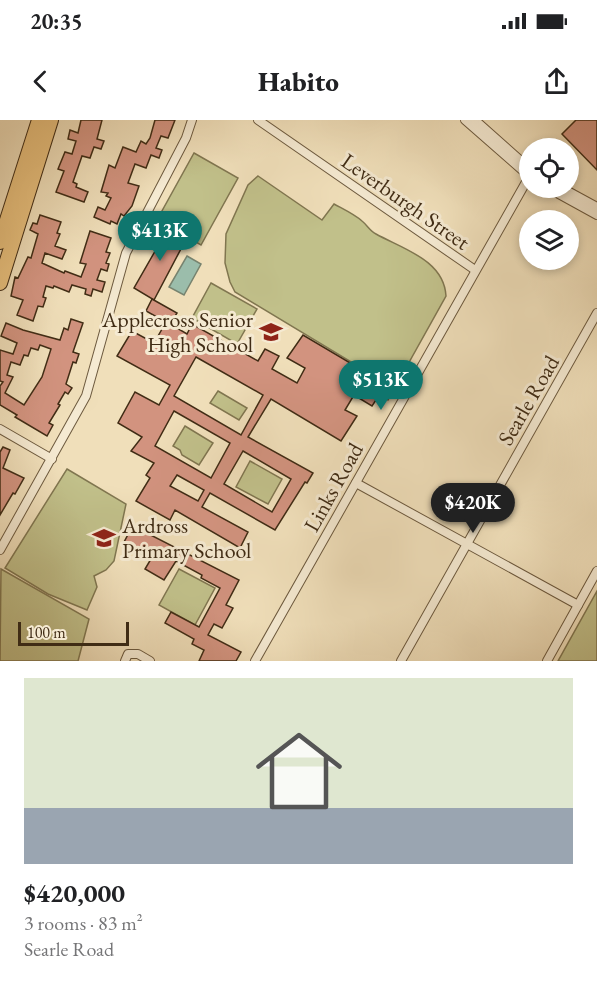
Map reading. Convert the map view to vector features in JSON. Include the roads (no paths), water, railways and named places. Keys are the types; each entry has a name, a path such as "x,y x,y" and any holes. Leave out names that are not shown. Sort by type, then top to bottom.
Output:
{"highway":[{"path":"0,283 9,219 39,120"},
{"path":"0,242 51,120"}],"street":[{"path":"0,550 52,459 89,387 129,245 186,138 192,120"},
{"path":"465,120 519,166"},
{"path":"475,120 519,164"},
{"name":"Leverburgh Street","path":"264,121 475,270"},
{"name":"Links Road","path":"255,661 519,192"},
{"path":"579,197 597,207"},
{"path":"566,198 597,215"},
{"name":"Searle Road","path":"401,661 597,313"},
{"path":"0,429 52,459"},
{"path":"356,483 578,605"},
{"path":"547,661 597,571"},
{"path":"126,658 138,654 150,661"}],"place":[{"name":"Applecross Senior High School","path":"271,332"},
{"name":"Ardross Primary School","path":"104,538"}]}
